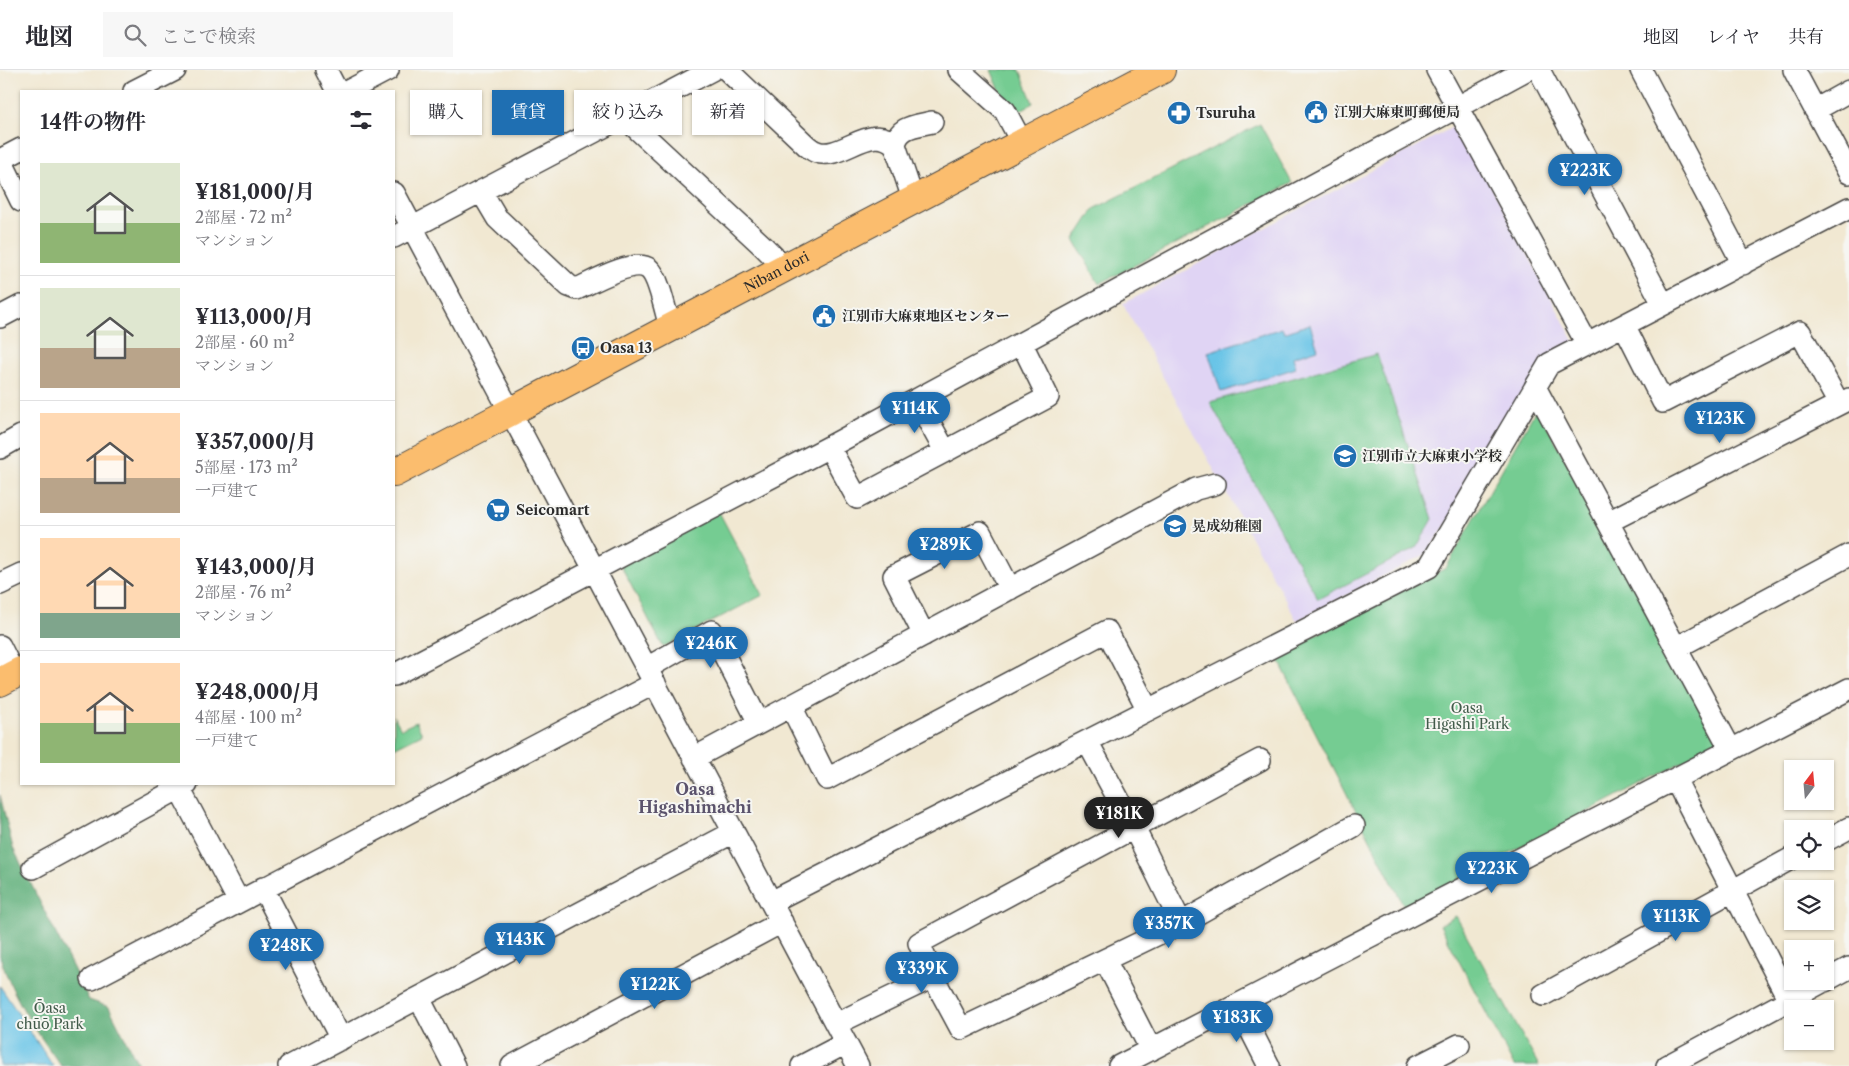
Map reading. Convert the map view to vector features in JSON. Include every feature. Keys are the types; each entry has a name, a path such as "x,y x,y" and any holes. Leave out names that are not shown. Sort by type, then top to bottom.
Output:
{"main road":[{"name":"Niban dori","path":"395,472 1161,70"}],"street":[{"path":"136,90 175,70"},
{"path":"326,70 336,90"},
{"path":"350,90 388,70"},
{"path":"674,90 712,70"},
{"path":"727,70 806,146 817,153 828,153 873,138 883,137 895,145"},
{"path":"960,70 1005,111 1022,143"},
{"path":"1437,70 1587,344"},
{"path":"395,674 1022,344 1526,70"},
{"path":"1539,70 1663,304"},
{"path":"1641,70 1742,264"},
{"path":"1794,70 1849,173"},
{"path":"1815,110 1849,91"},
{"path":"914,200 895,145 896,138 902,130 932,122"},
{"path":"395,236 587,135"},
{"path":"644,135 764,246 775,258 780,269"},
{"path":"20,150 1,160 20,199"},
{"path":"481,191 497,218 569,286 577,289 630,267 641,266 649,269 655,278 670,327"},
{"path":"395,195 858,1066"},
{"path":"771,902 1429,567 1549,364 1849,208"},
{"path":"0,317 20,307"},
{"path":"1608,522 1844,401 1800,332 1663,402 1624,325"},
{"path":"829,447 856,498 1048,397 1022,344"},
{"path":"1535,387 1731,750"},
{"path":"917,400 946,451"},
{"path":"0,448 20,437"},
{"path":"694,758 1196,489 1215,484"},
{"path":"924,635 894,576 980,532 1010,589"},
{"path":"1676,648 1849,555"},
{"path":"0,584 20,574"},
{"path":"92,979 263,888 651,675 712,631 759,723"},
{"path":"791,706 827,779 1106,631 1148,710"},
{"path":"0,646 12,676"},
{"path":"1119,1066 1849,689"},
{"path":"1087,741 1134,828 1180,923"},
{"path":"1260,760 919,942 933,977 961,1029 1180,923 1354,826"},
{"path":"1675,779 1789,1000 1808,990"},
{"path":"33,868 183,786 238,900"},
{"path":"1834,836 1849,828"},
{"path":"289,1066 734,832"},
{"path":"1543,994 1784,862"},
{"path":"263,888 341,1038"},
{"path":"524,1063 782,922"},
{"path":"1104,960 1151,1050"},
{"path":"1834,976 1849,968"},
{"path":"836,1024 933,977"},
{"path":"419,998 454,1066"},
{"path":"1667,1066 1784,1003"},
{"path":"1238,1005 1268,1066"},
{"path":"802,1066 846,1043"},
{"path":"1418,1066 1459,1045"}],"shaded area":[{"name":"江別市立大麻東小学校","path":"1453,127 1461,129 1574,341 1426,554 1297,621 1123,304"}],"green space":[{"path":"991,70 1020,70 1033,103 1011,116"},
{"path":"1260,124 1292,183 1099,284 1074,240 1094,209"},
{"path":"1377,354 1433,519 1416,548 1318,599 1210,402"},
{"name":"Oasa Higashi Park","path":"1537,408 1722,741 1405,908 1276,655 1446,568"},
{"path":"718,510 763,595 663,647 619,562"},
{"path":"395,718 401,729 416,722 422,734 395,748"},
{"name":"Ōasa chūō Park","path":"0,795 13,848 89,1000 109,1007 139,1066 61,1066 18,1000 0,956"},
{"path":"1456,916 1539,1066 1514,1066 1440,925"}],"water":[{"path":"1310,324 1318,349 1293,357 1296,368 1221,392 1208,352 1282,328 1284,333"},
{"path":"0,986 53,1066 0,1066"}],"place":[{"name":"江別大麻東町郵便局","path":"1316,112"},
{"name":"Tsuruha","path":"1179,113"},
{"name":"江別市大麻東地区センター","path":"824,316"},
{"name":"Oasa 13","path":"583,348"},
{"name":"江別市立大麻東小学校","path":"1345,456"},
{"name":"Seicomart","path":"498,510"},
{"name":"晃成幼稚園","path":"1175,526"}],"district":[{"name":"Oasa Higashimachi","path":"695,798"}]}
